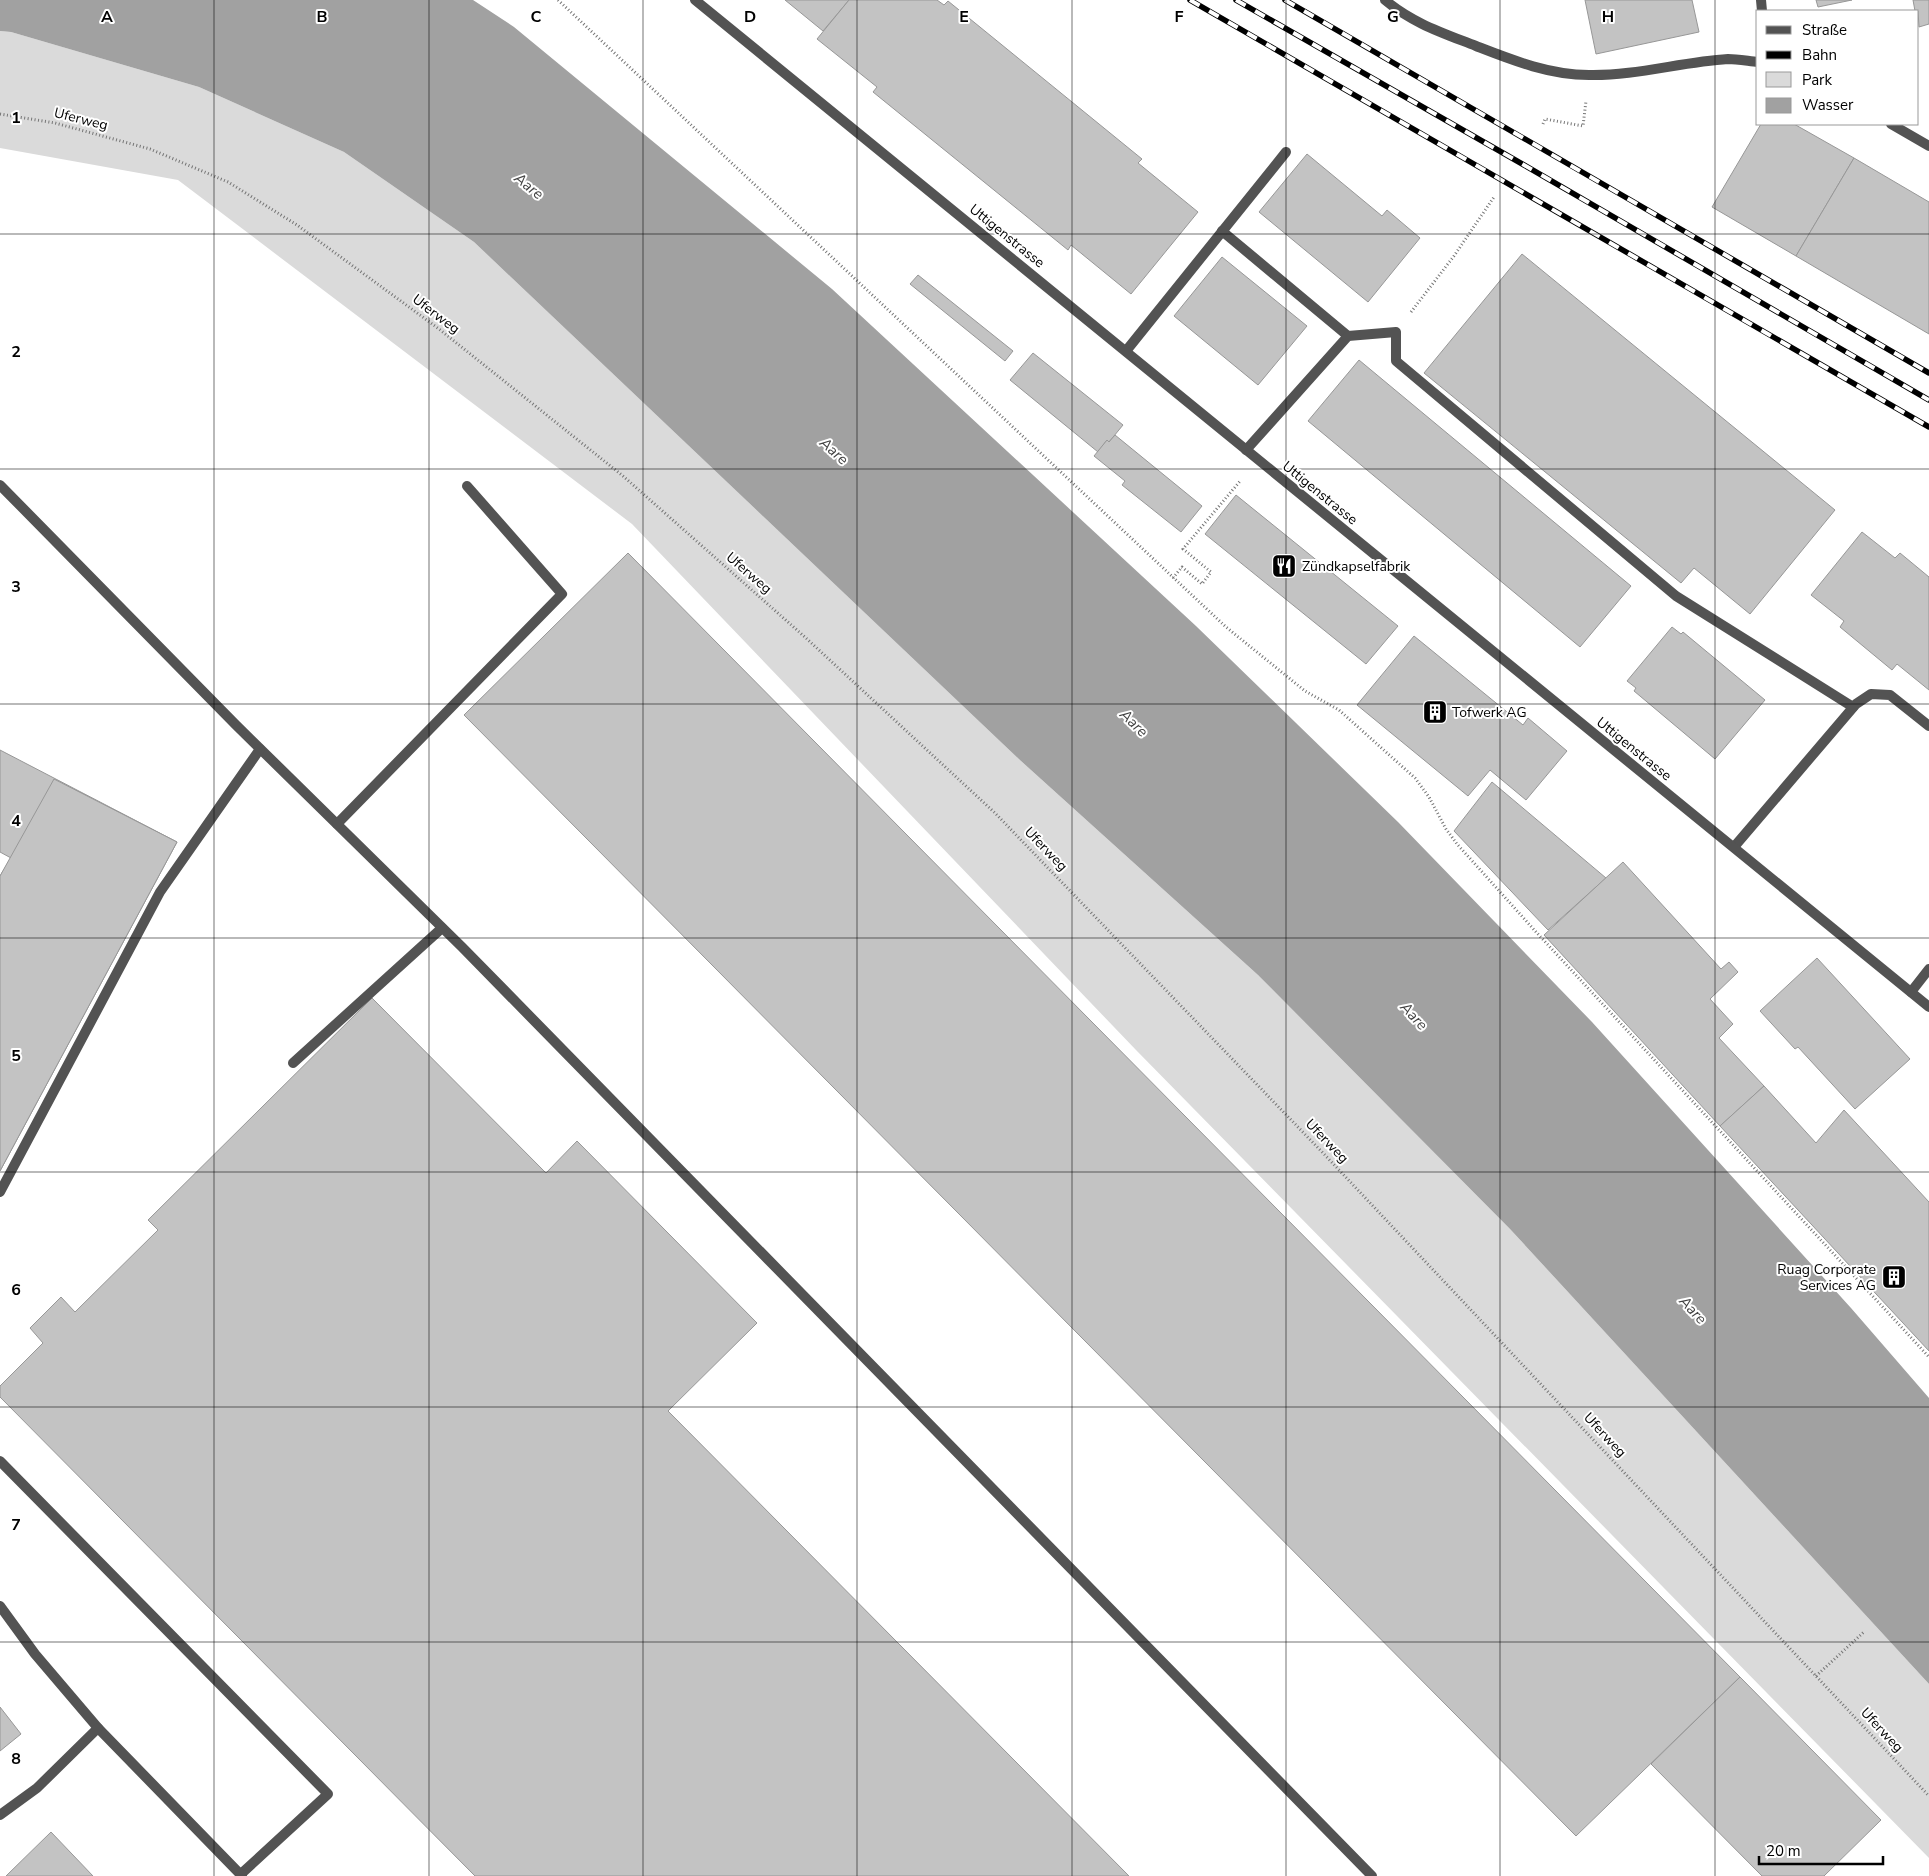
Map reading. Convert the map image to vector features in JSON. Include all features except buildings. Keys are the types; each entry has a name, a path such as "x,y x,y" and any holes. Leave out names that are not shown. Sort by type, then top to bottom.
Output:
{"street":[{"name":"Uttigenstrasse","path":"695,0 1929,1007"},
{"path":"1385,0 1400,13 1427,27 1512,60 1548,71 1588,75 1638,71 1729,59 1756,62"},
{"path":"1893,125 1929,146"},
{"path":"1126,351 1286,152"},
{"path":"1222,231 1348,336"},
{"path":"1246,450 1348,336 1396,332 1396,361 1676,596 1853,707"},
{"path":"0,485 260,749 442,928 1372,1876"},
{"path":"337,824 562,594 467,486"},
{"path":"1734,847 1853,707 1871,694 1890,695 1929,726"},
{"path":"0,1192 160,892 260,749"},
{"path":"293,1063 442,928"},
{"path":"1911,992 1929,969"},
{"path":"0,1461 328,1794 241,1875 98,1728 35,1654 0,1606"},
{"path":"0,1815 37,1788 98,1728"}],"path":[{"path":"558,0 1226,627 1305,691 1339,710 1415,778 1429,797 1446,829 1457,844 1536,933 1929,1357"},
{"path":"1542,124 1545,119 1583,126 1588,75"},
{"name":"Uferweg","path":"0,114 55,123 150,149 228,182 296,225 439,329 622,476 806,638 995,813 1323,1152 1929,1796"},
{"path":"1396,332 1454,256 1494,197"},
{"path":"1173,578 1182,567 1202,584 1211,572 1183,549 1230,492"},
{"path":"1816,1677 1865,1630"}],"green space":[{"path":"0,31 11,32 199,87 344,152 474,242 1021,761 1258,975 1510,1229 1929,1684 1929,1858 1136,1050 632,524 178,180 0,148"}],"water":[{"name":"Aare","path":"0,0 473,0 514,27 832,289 1196,626 1398,822 1592,1022 1851,1308 1929,1398 1929,1684 1510,1229 1258,975 1021,761 474,242 344,152 199,87 11,32 0,31"}],"railway":[{"path":"1190,0 1929,427"},
{"path":"1236,0 1929,400"},
{"path":"1285,0 1929,373"}],"place":[{"name":"Zündkapselfabrik","path":"1284,566"},
{"name":"Tofwerk AG","path":"1435,712"},
{"name":"Ruag Corporate Services AG","path":"1894,1277"}]}
